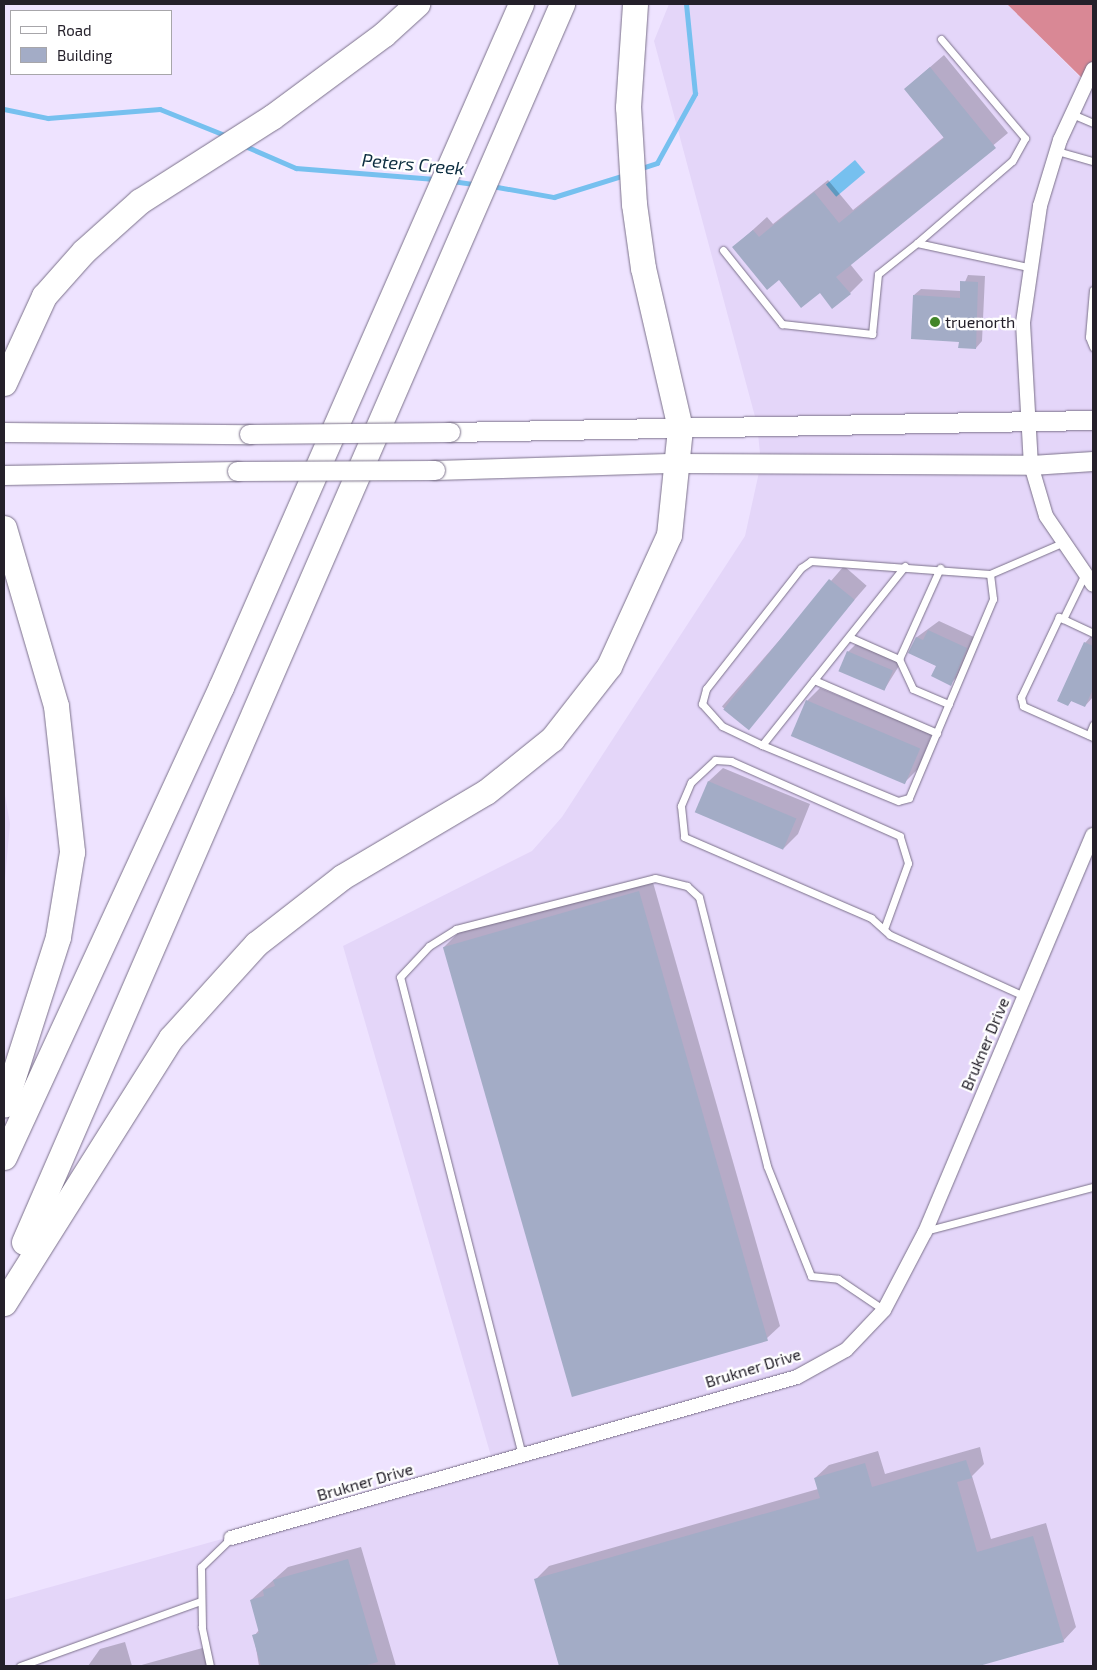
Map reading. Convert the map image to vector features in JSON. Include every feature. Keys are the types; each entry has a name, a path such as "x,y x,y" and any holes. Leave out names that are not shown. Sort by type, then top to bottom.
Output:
{"highway":[{"path":"4,383 44,296 84,251 140,201 272,117 384,34 417,4"},
{"path":"4,1158 221,687 521,4"},
{"path":"4,1289 562,4"},
{"path":"4,1303 171,1038 256,944 342,877 486,792 552,739 609,666 669,535 680,428 642,268 634,204 628,107 635,4"},
{"path":"4,528 56,706 72,852 58,937 4,1105"}],"main road":[{"path":"4,432 249,434 450,432 1093,420"},
{"path":"4,475 435,470 677,463 1031,465 1093,461"}],"street":[{"path":"1089,580 1062,543 1046,516 1031,465 1023,323 1028,267 1057,151 1093,69"},
{"name":"Brukner Drive","path":"231,1538 797,1377 846,1350 884,1310 925,1232 1093,835"}],"lane":[{"path":"724,250 782,324 872,334 878,274 1012,161 1025,138 941,39"},
{"path":"1072,114 1093,123"},
{"path":"1057,151 1093,161"},
{"path":"917,243 1028,267"},
{"path":"1091,345 1093,290"},
{"path":"990,574 993,600 909,798 898,802 762,745 722,726 702,704 706,689 795,575 811,561 828,560 940,568 990,574 1062,543"},
{"path":"762,745 905,566"},
{"path":"899,659 940,568"},
{"path":"1063,619 1089,580"},
{"path":"1093,633 1059,617 1021,697 1023,706 1091,736 1093,725"},
{"path":"849,637 899,659 913,689 949,704"},
{"path":"814,680 937,733"},
{"path":"884,929 908,863 900,836 731,761 715,760 691,782 681,806 684,837 871,918 884,929 1024,996"},
{"path":"522,1455 400,977 429,946 456,929 655,878 687,886 699,897 767,1166 811,1276 838,1279 884,1310"},
{"path":"925,1232 1093,1187"},
{"path":"210,1666 201,1601 201,1567 231,1538"},
{"path":"20,1666 201,1601"}],"shaded area":[{"path":"669,4 1007,4 1085,82 1093,69 1093,1666 4,1666 4,1600 493,1463 343,946 532,851 562,817 745,536 761,463 757,424 654,41"},
{"path":"1007,4 1093,4 1093,69 1086,82"},
{"path":"4,789 10,824 4,890"}],"water":[{"path":"855,160 865,172 836,197 826,184"}],"building":[{"path":"930,67 996,148 836,277 851,294 832,309 820,293 801,308 779,280 767,290 732,247 753,230 759,237 814,192 839,223 944,138 904,89"},
{"path":"960,281 978,282 976,349 958,348 959,342 911,339 913,295 960,298"},
{"path":"829,579 855,600 749,730 723,710"},
{"path":"928,630 967,648 951,686 931,676 936,666 908,653 916,637 923,640"},
{"path":"1084,642 1093,646 1093,689 1085,707 1071,701 1068,706 1057,701"},
{"path":"847,651 893,671 884,691 838,671"},
{"path":"806,700 920,748 905,784 791,736"},
{"path":"708,781 796,819 783,850 695,812"},
{"path":"639,891 768,1341 572,1397 443,947"},
{"path":"966,1460 972,1478 957,1482 977,1552 1033,1536 1064,1642 979,1666 559,1666 534,1579 820,1498 814,1478 865,1463 872,1487"},
{"path":"348,1559 378,1662 363,1666 261,1666 252,1635 259,1633 250,1600 264,1596 263,1590 275,1586 273,1580"}],"waterway":[{"name":"Peters Creek","path":"639,169 657,163 695,94 686,4"},
{"name":"Peters Creek","path":"4,109 48,118 160,109 227,136"},
{"name":"Peters Creek","path":"243,145 296,168 435,179"},
{"name":"Peters Creek","path":"492,186 554,197 625,175"},
{"name":"Peters Creek","path":"452,181 474,184"}],"place":[{"name":"truenorth","path":"935,322"}]}
